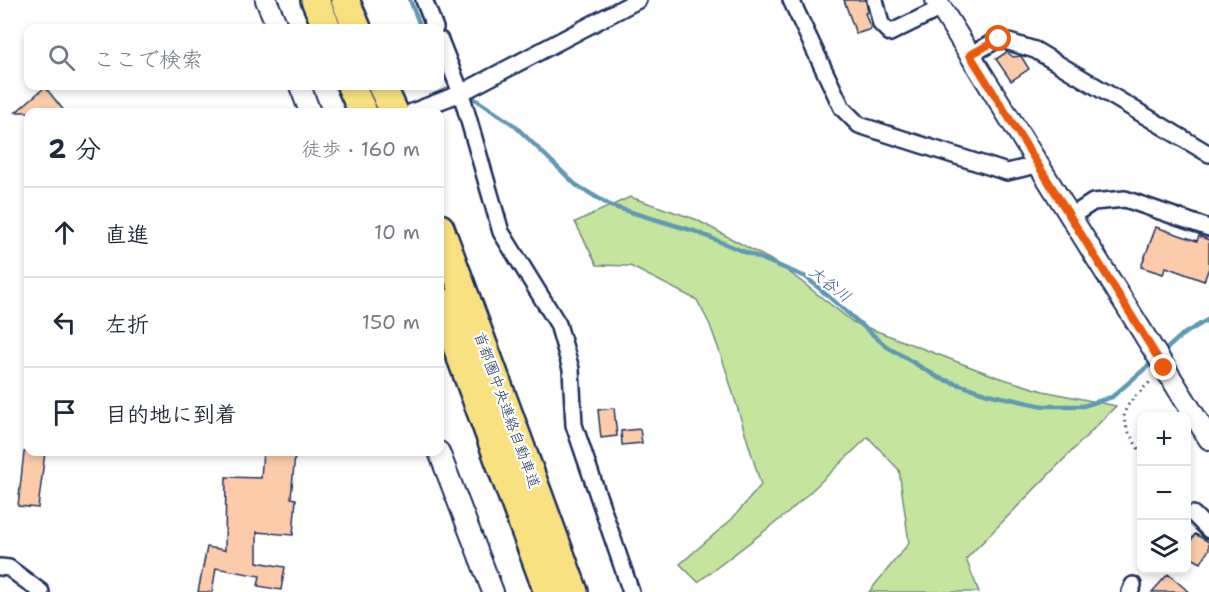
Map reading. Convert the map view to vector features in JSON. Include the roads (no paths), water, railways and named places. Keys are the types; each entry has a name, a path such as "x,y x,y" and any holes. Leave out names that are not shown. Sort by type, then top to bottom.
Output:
{"highway":[{"path":"315,0 325,24"},
{"path":"345,0 355,24"},
{"path":"353,90 361,108"},
{"path":"384,90 392,108"},
{"name":"首都圏中央連絡自動車道","path":"444,239 574,592"},
{"name":"首都圏中央連絡自動車道","path":"444,312 548,592"}],"street":[{"path":"266,0 276,24"},
{"path":"424,0 433,24"},
{"path":"422,108 461,93 638,0"},
{"path":"791,0 842,108 859,125 1007,172 1037,165"},
{"path":"874,0 881,24 890,33 938,4 1209,439"},
{"path":"970,55 999,39 1035,50 1209,154"},
{"path":"444,50 461,93 501,232 558,324 571,369 574,425 631,592"},
{"path":"302,90 308,108"},
{"path":"1070,217 1093,202 1125,199 1209,228"},
{"path":"441,456 493,592"},
{"path":"1192,514 1209,530"},
{"path":"0,567 9,568 41,592"}],"waterway":[{"name":"大谷川","path":"410,0 419,24"},
{"name":"大谷川","path":"444,77 451,83"},
{"name":"大谷川","path":"466,93 514,125 576,185 611,206 694,231 806,277 886,346 939,378 988,394 1043,406 1083,406 1112,397 1155,360"},
{"name":"大谷川","path":"1161,354 1182,335 1209,319"}]}
